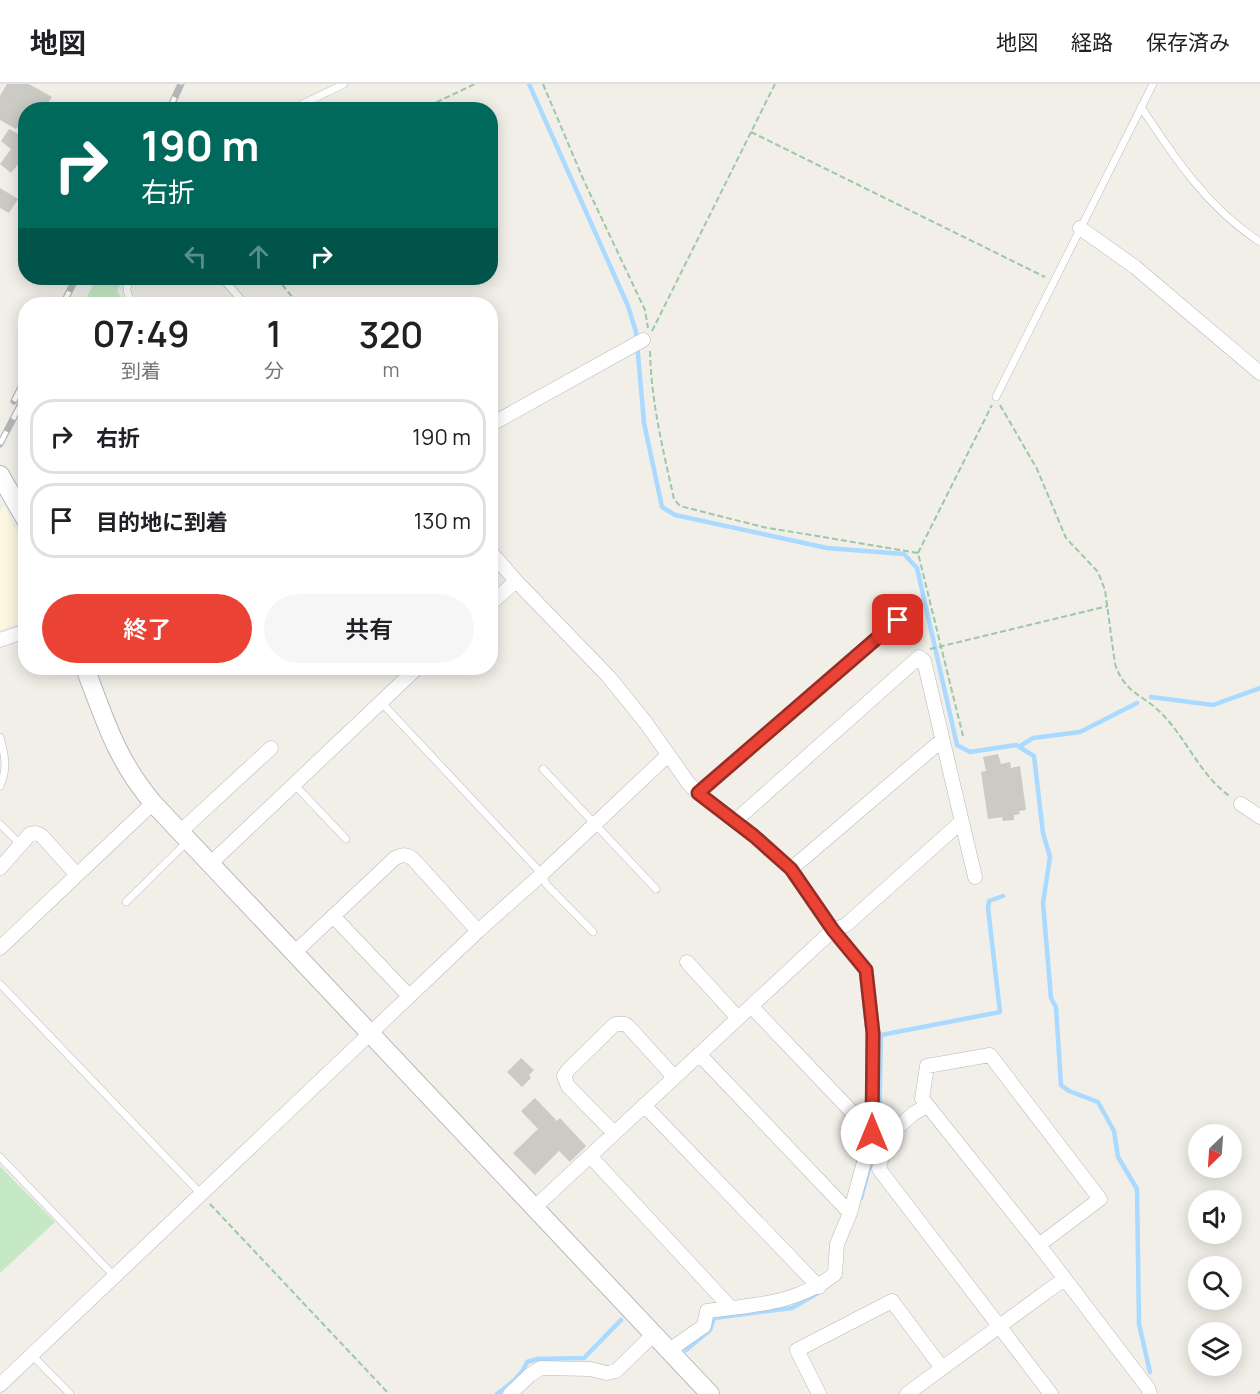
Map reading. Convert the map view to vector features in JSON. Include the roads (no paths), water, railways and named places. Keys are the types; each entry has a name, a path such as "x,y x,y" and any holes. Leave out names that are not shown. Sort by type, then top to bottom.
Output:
{"street":[{"path":"1080,228 1136,267 1260,373"},
{"path":"498,421 641,341"},
{"path":"2,483 18,507"},
{"path":"498,560 608,676 689,784 791,869 833,930 866,970 873,1033 872,1133 850,1213 837,1244 835,1274 819,1287 790,1299 707,1311 704,1326 668,1351"},
{"path":"498,596 516,581"},
{"path":"698,793 898,620 900,612"},
{"path":"0,640 18,634"},
{"path":"735,820 919,657 924,661 975,877"},
{"path":"88,675 112,740 134,781 153,803 710,1394"},
{"path":"210,864 409,675"},
{"path":"791,869 942,740"},
{"path":"184,836 271,748"},
{"path":"0,1385 409,996 668,755"},
{"path":"0,948 153,803"},
{"path":"1241,804 1260,817"},
{"path":"534,1208 833,930 846,925 961,822"},
{"path":"0,868 30,834 36,833 42,836 77,875"},
{"path":"294,953 395,858 402,855 409,855 478,931"},
{"path":"333,916 409,996"},
{"path":"687,962 738,1018"},
{"path":"751,1006 872,1133"},
{"path":"614,1133 568,1086 564,1076 615,1024 625,1024 629,1027 674,1077"},
{"path":"699,1054 850,1213"},
{"path":"1039,1245 1100,1199 990,1055 927,1066 922,1099 1039,1245 1148,1388 1150,1394"},
{"path":"644,1106 819,1287"},
{"path":"928,1106 914,1113 886,1138 879,1169 1051,1394"},
{"path":"590,1156 731,1308"},
{"path":"907,1394 1064,1279"},
{"path":"819,1394 797,1350 892,1301 942,1368"},
{"path":"510,1394 541,1368 590,1369 607,1373 616,1371 654,1334"}],"lane":[{"path":"307,102 344,84"},
{"path":"996,397 1153,84"},
{"path":"1141,107 1199,189 1220,212 1260,242"},
{"path":"228,285 238,297"},
{"path":"380,701 542,874 546,884 593,932"},
{"path":"0,737 7,765 0,786"},
{"path":"543,769 657,889"},
{"path":"293,783 346,839"},
{"path":"0,824 21,844"},
{"path":"126,902 184,836"},
{"path":"0,984 202,1195"},
{"path":"0,1157 115,1277"},
{"path":"32,1355 70,1394"}],"waterway":[{"path":"529,84 628,306 636,332 644,423 662,507 675,515 827,548 904,554 917,568 957,745 970,752 1016,745 1034,756 1043,833 1050,857 1043,903 1051,998 1056,1007 1061,1085 1069,1091 1098,1102 1114,1131 1118,1157 1137,1189 1139,1324 1150,1372"},
{"path":"1151,697 1213,705 1260,688"},
{"path":"1020,746 1033,738 1080,732 1137,703"},
{"path":"861,1198 879,1132 881,1035 1000,1012 988,908 989,901 1003,896"},
{"path":"686,1350 710,1330 714,1318 792,1308 821,1291"},
{"path":"497,1394 518,1376 527,1362 537,1359 584,1358 621,1320"}],"railway":[{"path":"173,102 181,84"},
{"path":"66,297 72,285"},
{"path":"14,401 18,393"},
{"path":"0,444 18,409"}]}
